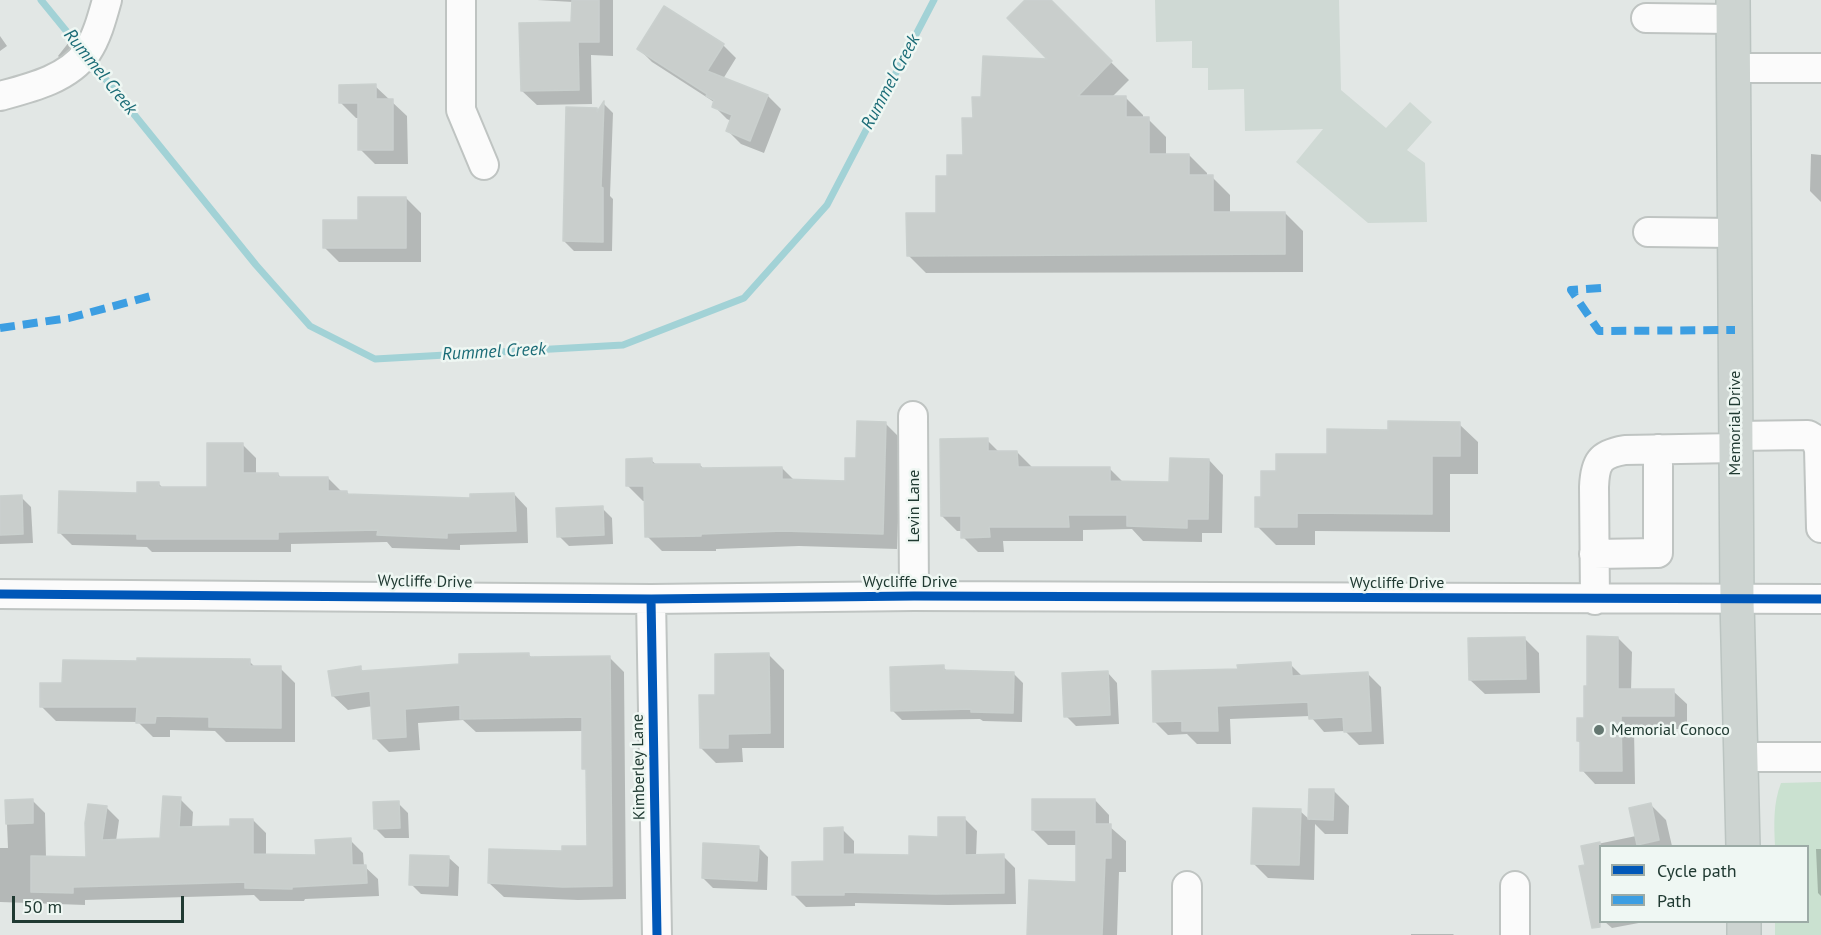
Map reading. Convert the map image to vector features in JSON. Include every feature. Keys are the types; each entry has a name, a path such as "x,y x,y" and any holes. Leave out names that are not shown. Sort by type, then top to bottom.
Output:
{"main road":[{"name":"Memorial Drive","path":"1733,9 1737,600 1743,845"}],"street":[{"path":"0,96 65,73 86,53 98,31 107,0"},
{"path":"461,0 461,110 484,165"},
{"path":"1646,18 1733,9"},
{"path":"1734,68 1821,68"},
{"path":"1648,232 1734,232"},
{"name":"Levin Lane","path":"913,416 914,596"},
{"path":"1595,600 1595,472 1600,460 1610,452 1808,435 1815,439 1819,449 1821,528"},
{"path":"1594,554 1658,553 1658,449"},
{"name":"Wycliffe Drive","path":"0,594 651,599 914,596 1821,599"},
{"name":"Kimberley Lane","path":"651,599 657,935"},
{"path":"1741,757 1821,757"},
{"path":"1186,886 1187,935"},
{"path":"1515,886 1515,935"}],"shaded area":[{"path":"1155,0 1339,0 1341,90 1386,128 1410,102 1432,122 1407,150 1425,163 1427,222 1368,223 1296,162 1323,129 1245,131 1244,89 1208,90 1208,68 1192,68 1192,41 1156,42"}],"green space":[{"path":"1821,782 1821,935 1775,935 1775,923 1809,923 1809,845 1775,845 1775,814 1781,783"}],"building":[{"path":"572,0 599,0 599,42 578,42 579,90 521,91 519,23 571,22"},
{"path":"1025,0 1051,0 1112,61 1078,96 1126,96 1126,117 1149,117 1149,154 1189,154 1189,175 1213,175 1213,212 1285,212 1285,254 907,256 906,213 936,213 936,176 947,176 947,155 963,155 962,118 973,118 972,97 981,97 983,56 1047,59 1007,18"},
{"path":"664,6 724,44 707,71 768,95 750,141 726,131 732,115 712,107 714,100 706,96 707,94 637,49"},
{"path":"376,84 376,99 393,99 393,150 358,150 358,103 339,103 339,85"},
{"path":"604,101 601,187 603,188 603,242 563,241 566,107 597,108 597,112"},
{"path":"358,197 406,197 406,248 323,248 323,220 358,220"},
{"path":"857,421 886,422 883,534 783,531 645,537 644,486 626,486 626,459 652,458 652,464 700,464 700,468 782,467 782,479 845,481 845,458 856,458"},
{"path":"1388,421 1460,422 1460,456 1432,456 1432,514 1297,513 1297,527 1255,527 1255,497 1261,497 1261,471 1276,471 1276,454 1327,454 1327,429 1388,430"},
{"path":"988,438 988,451 1017,451 1018,467 1110,467 1110,481 1169,482 1170,458 1209,459 1208,519 1187,519 1187,528 1127,526 1127,515 1068,515 1069,527 989,527 990,537 961,538 961,516 941,516 940,439"},
{"path":"207,443 243,443 243,473 278,473 278,477 328,477 328,491 347,491 347,494 470,498 470,494 514,493 516,531 447,533 447,538 377,535 378,530 278,532 278,539 137,539 137,534 58,533 59,491 137,493 137,482 159,482 159,487 207,487"},
{"path":"22,495 23,534 0,535 0,496"},
{"path":"603,506 604,535 557,537 556,508"},
{"name":"Memorial Conoco","path":"1587,636 1618,637 1618,689 1674,689 1674,716 1621,716 1622,771 1580,771 1577,718 1584,718 1584,686 1587,686"},
{"path":"1525,637 1526,679 1469,680 1468,638"},
{"path":"529,653 529,657 610,656 612,886 563,887 488,883 489,849 562,851 562,846 587,846 586,769 582,769 582,717 460,719 460,705 405,709 406,737 373,739 370,691 332,696 328,671 361,666 361,671 459,664 459,654"},
{"path":"769,653 770,733 728,734 728,748 700,748 699,695 715,695 715,654"},
{"path":"137,658 250,659 250,666 281,666 281,728 209,727 209,717 156,716 155,723 136,723 137,707 40,707 40,683 62,683 63,660 137,661"},
{"path":"1291,662 1292,676 1368,672 1371,731 1344,732 1343,717 1309,719 1308,702 1217,706 1218,731 1182,731 1182,721 1153,722 1152,671 1238,669 1237,665"},
{"path":"944,665 944,670 1014,672 1013,713 971,712 971,709 891,711 890,667"},
{"path":"1108,671 1110,715 1064,717 1062,673"},
{"path":"1309,789 1334,789 1333,820 1308,819"},
{"path":"163,796 181,797 179,827 230,826 230,819 253,819 253,854 316,855 315,840 351,838 352,865 366,865 367,883 292,887 292,889 245,888 245,882 73,887 73,893 31,892 31,856 86,857 85,823 88,804 107,806 102,840 160,838"},
{"path":"33,799 33,823 6,824 5,800"},
{"path":"1032,799 1095,799 1095,824 1111,824 1111,858 1105,858 1102,935 1027,935 1029,880 1076,882 1076,830 1032,830"},
{"path":"399,801 400,828 374,829 373,802"},
{"path":"1651,803 1659,840 1637,845 1629,808"},
{"path":"1253,808 1301,809 1299,865 1251,864"},
{"path":"938,817 965,817 965,855 1004,854 1004,893 844,892 844,895 792,895 792,862 824,861 824,828 843,827 843,854 909,855 909,836 938,837"},
{"path":"1600,842 1600,927 1592,928 1579,866 1585,865 1581,846"},
{"path":"703,843 759,846 757,881 702,878"},
{"path":"410,855 449,856 448,886 409,885"}],"waterway":[{"name":"Rummel Creek","path":"41,0 81,49"},
{"name":"Rummel Creek","path":"90,60 256,265 310,326 375,359 623,345 744,298 827,205 934,0"}],"marked path":[{"path":"1601,288 1571,290 1599,331 1735,330"},
{"path":"0,328 69,318 155,295"}],"cycle path":[{"path":"0,594 651,599 914,596 1821,599"},
{"path":"651,599 657,935"}],"place":[{"name":"Memorial Conoco","path":"1599,730"}]}
